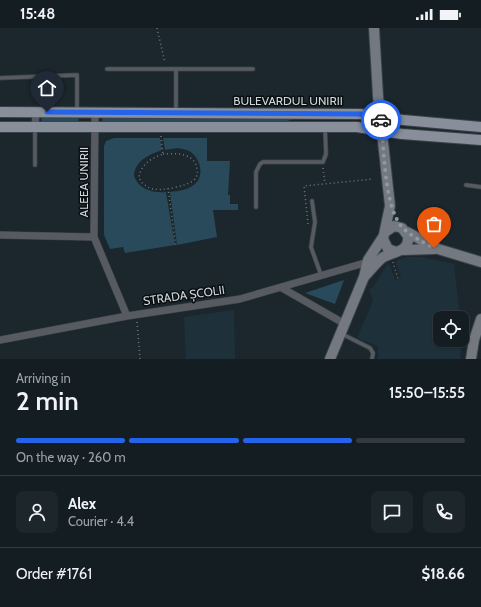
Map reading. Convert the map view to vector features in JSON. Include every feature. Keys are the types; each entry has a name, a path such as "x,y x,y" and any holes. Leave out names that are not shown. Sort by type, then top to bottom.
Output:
{"main road":[{"path":"374,28 382,131 390,206 384,235 386,247 397,253"},
{"name":"BULEVARDUL UNIRII","path":"0,112 38,108 77,112 353,114 481,126"},
{"path":"0,127 360,127 382,131 481,140"},
{"path":"390,206 409,240 397,253"},
{"path":"330,359 364,278 368,262 384,235 394,226 438,249 481,262"},
{"path":"364,278 382,258 397,253 438,249"},
{"path":"471,359 474,340 481,320"}],"street":[{"path":"35,127 38,108"},
{"path":"94,127 95,112"},
{"name":"ALEEA UNIRII","path":"94,127 94,237 127,316"},
{"path":"0,235 94,237"},
{"name":"STRADA ȘCOLII","path":"0,340 127,316 234,301 368,262"},
{"path":"282,288 345,324"}],"lane":[{"path":"108,69 253,70"},
{"path":"176,69 176,113"},
{"path":"0,78 77,75 77,112"},
{"path":"35,127 35,165"},
{"path":"256,207 256,172 260,164 263,162 323,162 326,154 325,127"},
{"path":"466,186 481,186"},
{"path":"312,201 314,222 311,247 321,276"},
{"path":"341,334 370,348 373,353 372,359"}],"path":[{"path":"157,28 166,69"},
{"path":"38,108 39,76"},
{"path":"159,128 163,154"},
{"path":"163,154 185,155 196,163 197,175 194,180 181,186 152,189 141,182 139,177 141,169 147,162 163,154"},
{"path":"323,162 325,184"},
{"path":"313,233 309,227 303,187 373,179"},
{"path":"168,188 176,247"},
{"path":"397,253 398,280"},
{"path":"137,315 140,359"}],"shaded area":[{"path":"43,117 79,117 78,123 43,123 41,119"},
{"path":"104,117 354,118 294,119 280,123 103,123 102,120"},
{"path":"114,138 160,138 162,150 143,159 137,166 134,176 139,185 147,190 166,192 175,245 125,253 123,247 110,249 104,235 104,146 106,141"},
{"path":"163,138 207,138 207,161 230,161 228,195 230,195 230,204 238,204 238,210 213,210 217,237 177,245 170,192 184,190 196,183 199,178 200,168 196,158 188,151 178,148 165,150"},
{"path":"407,257 421,257 454,264 459,311 433,311 433,347 461,347 460,359 378,359 378,346 357,338 373,301 369,289 373,288 387,264 390,265 395,280 401,278 396,263 397,260"},
{"path":"344,280 335,304 305,293"},
{"path":"234,310 235,359 186,359 184,317"}],"way so far":[{"path":"381,120 390,206 402,228 417,239 434,248"}],"route":[{"path":"47,112 360,114 381,117 381,120"}]}
